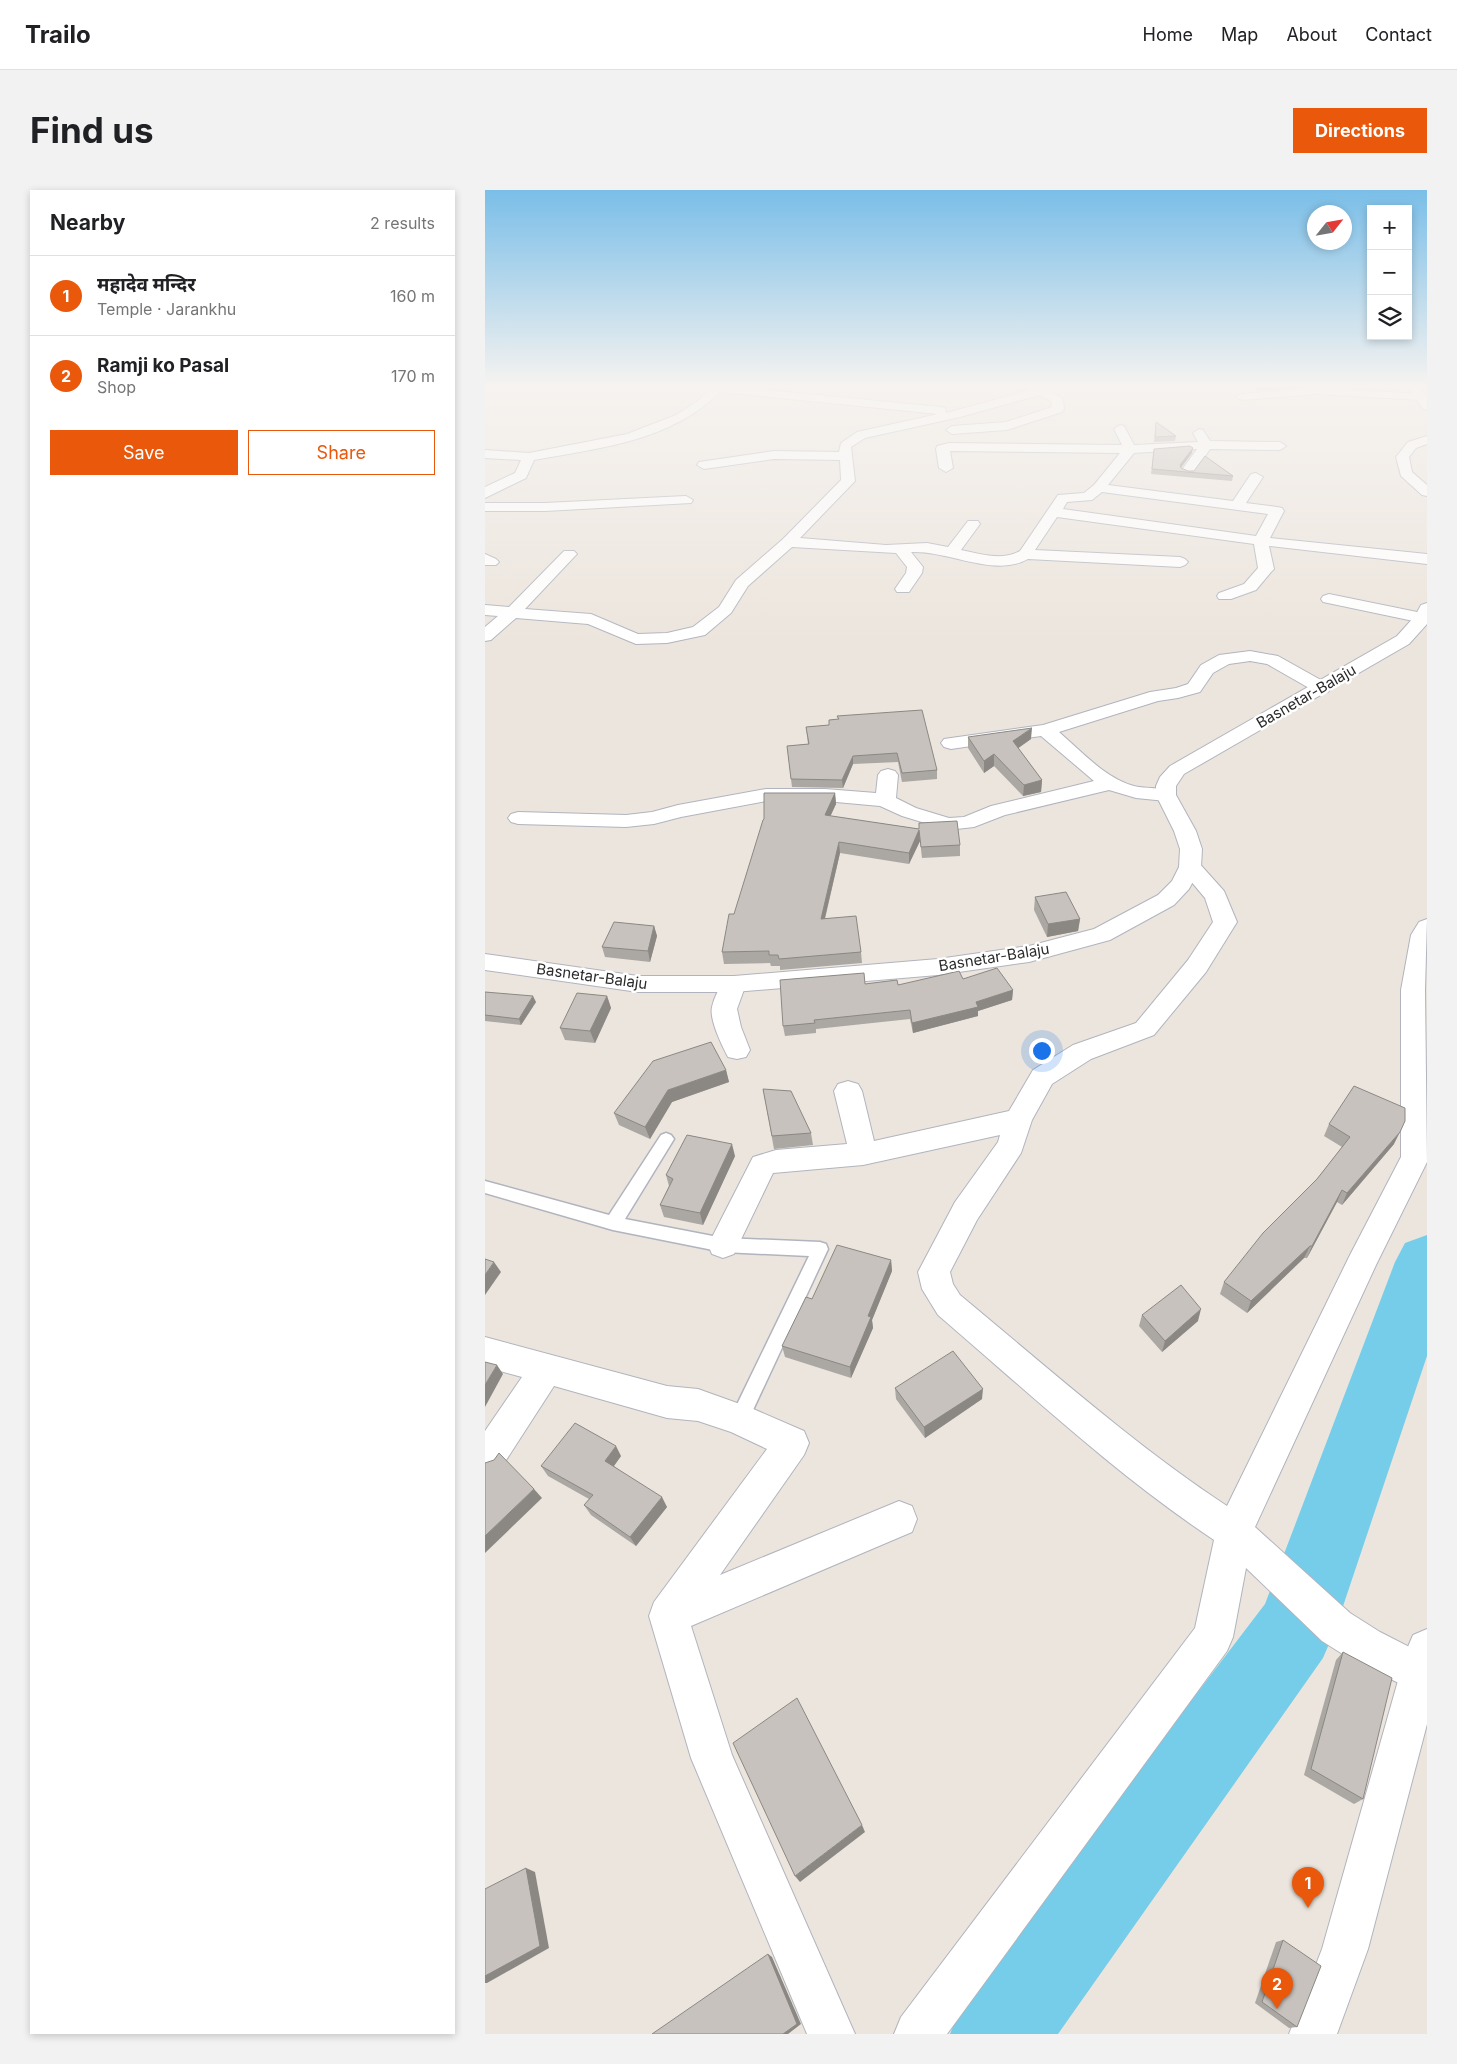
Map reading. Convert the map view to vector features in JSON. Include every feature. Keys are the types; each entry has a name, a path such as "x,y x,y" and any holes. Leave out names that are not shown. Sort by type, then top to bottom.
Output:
{"street":[{"path":"485,494 492,488 521,475 523,471"},
{"path":"485,610 591,619 636,639 667,638 699,631 725,610 742,583 788,542 848,481 847,471"},
{"path":"788,542 901,549 927,547 992,561 1013,561 1025,554 1063,498 1069,496 1087,497 1099,488 1112,471"},
{"path":"1406,471 1427,492"},
{"path":"1237,506 1256,477"},
{"path":"1099,488 1277,511 1261,541 1266,569 1250,587 1225,596"},
{"path":"485,508 686,500"},
{"path":"1053,512 1261,541 1427,560"},
{"path":"952,552 973,524"},
{"path":"901,549 915,567 914,573 903,588"},
{"path":"485,636 513,612 569,554"},
{"path":"1025,554 1179,562"},
{"path":"1329,599 1425,613"},
{"name":"Basnetar-Balaju","path":"1166,795 1166,786 1170,777 1177,770 1403,640 1425,613"},
{"path":"951,743 1045,730 1156,696 1178,693 1193,688 1207,669 1225,659 1250,656 1273,660 1322,688"},
{"path":"1045,730 1090,768 1113,783 1127,790 1166,795 1185,831 1191,849 1190,867 1216,896 1225,922 1197,966 1145,1029 1081,1052 1042,1077 1018,1120 1011,1145 966,1211 934,1272 938,1288 949,1305 1102,1434 1180,1496 1234,1532 1336,1628 1366,1646 1424,1662 1345,1949 1313,2034"},
{"path":"886,801 888,775"},
{"path":"518,818 627,821 654,818 678,811 767,795 825,795 871,798 886,801 909,812 948,824 967,823 998,810 1113,783"},
{"name":"Basnetar-Balaju","path":"485,962 638,984 734,984 938,967 1029,954 1102,935 1166,900 1181,884 1190,867"},
{"path":"919,2034 1213,1636 1234,1532 1361,1264 1415,1157 1413,990 1423,935 1427,927"},
{"path":"734,984 724,1010 727,1027 737,1050"},
{"path":"848,1092 863,1154"},
{"path":"723,1244 763,1165 776,1161 863,1154 1018,1120"},
{"path":"485,1352 667,1402 698,1405 739,1419 792,1443 669,1616"},
{"path":"485,1456 489,1456 546,1369"},
{"path":"669,1616 899,1519"},
{"path":"669,1616 712,1758 831,2034"}],"lane":[{"path":"613,1223 667,1140"},
{"path":"485,1187 613,1223 723,1244 819,1249 739,1419"}],"building":[{"path":"1176,471 1226,471 1233,476"},
{"path":"922,710 937,770 902,773 897,753 853,756 842,780 791,779 787,746 809,744 806,727 829,725 829,720 839,719 837,716"},
{"path":"1032,728 1013,741 1042,780 1024,785 994,754 984,761 968,737"},
{"path":"764,793 835,793 825,815 919,829 919,823 957,821 960,845 921,847 919,830 909,853 839,842 821,919 856,916 861,952 779,959 778,955 769,955 769,951 722,952 729,914 734,914 764,819"},
{"path":"1066,892 1080,919 1048,924 1035,897"},
{"path":"614,922 654,926 648,951 602,947"},
{"path":"997,968 1013,990 976,1002 978,1007 912,1023 910,1010 814,1020 815,1023 783,1026 780,980 864,973 865,984 897,980 898,985 959,971 963,979"},
{"path":"485,992 533,996 519,1019 485,1015"},
{"path":"577,993 607,996 590,1031 560,1028"},
{"path":"711,1042 726,1070 668,1090 645,1127 614,1113 653,1061"},
{"path":"1354,1086 1405,1108 1405,1121 1400,1132 1347,1193 1342,1190 1312,1246 1251,1301 1224,1282 1263,1233 1317,1179 1350,1137 1329,1124"},
{"path":"763,1089 791,1091 811,1133 772,1136"},
{"path":"687,1135 732,1144 700,1213 660,1205 673,1179 666,1175"},
{"path":"837,1245 891,1260 868,1316 871,1317 850,1367 782,1346 806,1297 812,1299"},
{"path":"485,1259 494,1262 485,1275"},
{"path":"1181,1285 1201,1309 1165,1341 1142,1315"},
{"path":"953,1351 983,1389 924,1427 895,1388"},
{"path":"485,1362 497,1365 485,1385"},
{"path":"575,1423 616,1446 605,1461 662,1497 630,1537 584,1505 593,1495 541,1466"},
{"path":"499,1453 534,1489 485,1536 485,1463 494,1460"},
{"path":"1343,1652 1392,1678 1363,1799 1311,1769"},
{"path":"797,1698 862,1825 795,1876 733,1743"},
{"path":"526,1868 540,1946 485,1976 485,1889"},
{"path":"1283,1940 1321,1966 1297,2027 1262,2002"},
{"path":"768,1954 797,2024 783,2034 652,2034"}],"waterway":[{"path":"999,2034 1295,1630 1427,1262"}],"place":[{"name":"महादेव मन्दिर","path":"1308,1908"},
{"name":"Ramji ko Pasal","path":"1277,2009"}]}
